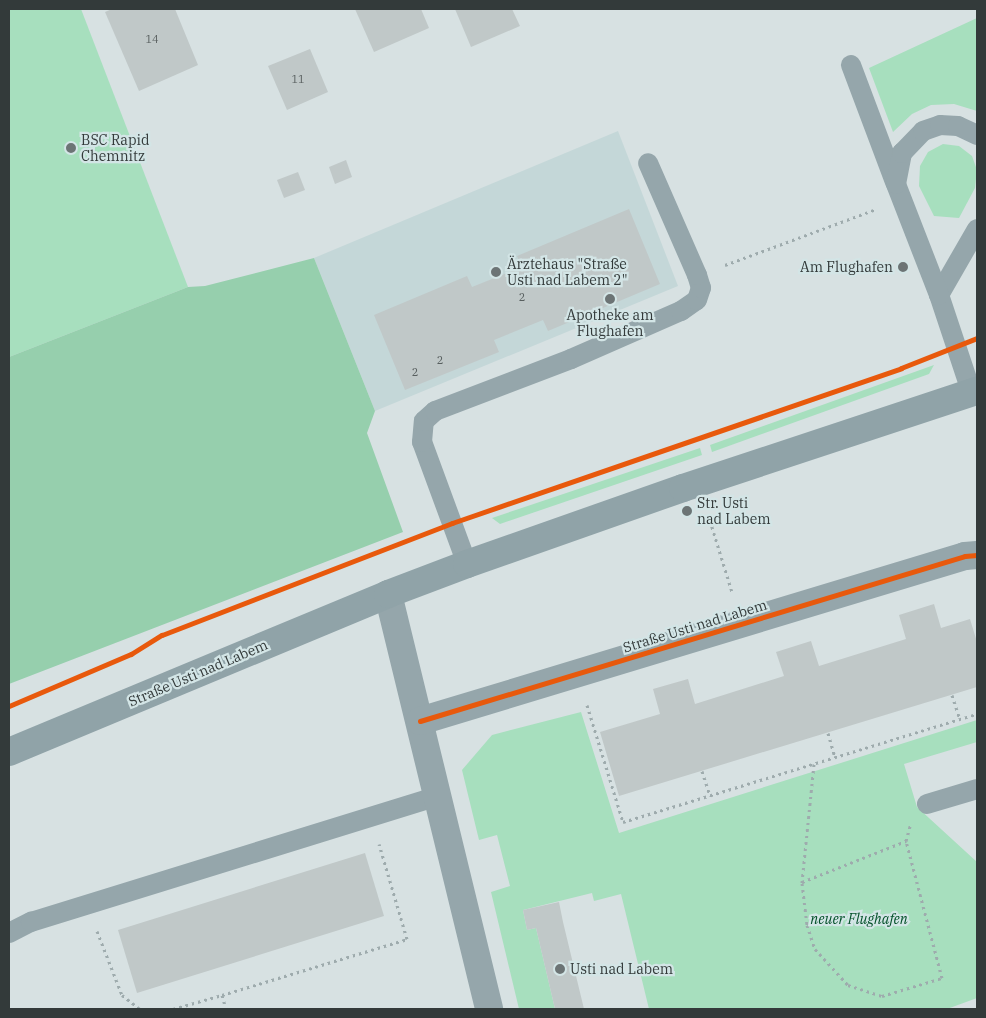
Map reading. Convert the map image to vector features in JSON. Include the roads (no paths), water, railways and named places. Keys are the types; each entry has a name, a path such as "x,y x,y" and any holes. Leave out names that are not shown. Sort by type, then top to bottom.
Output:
{"main road":[{"name":"Straße Usti nad Labem","path":"9,752 388,594 466,564 975,389"}],"street":[{"name":"Straße Usti nad Labem","path":"420,721 965,556 977,555"},
{"path":"388,594 439,796 489,1009"}],"lane":[{"path":"851,64 975,389"},
{"path":"899,192 902,153 922,131 940,125 958,126 977,135"},
{"path":"466,564 422,442 424,421 435,411 571,359 681,311 697,300 701,288 698,275 648,163"},
{"path":"939,295 977,229"},
{"path":"927,804 977,789"},
{"path":"9,933 31,922 439,796"}],"place":[{"name":"BSC Rapid Chemnitz","path":"71,148"},
{"name":"Am Flughafen","path":"903,267"},
{"name":"Ärztehaus \"Straße Usti nad Labem 2\"","path":"496,272"},
{"name":"Apotheke am Flughafen","path":"610,299"},
{"name":"Str. Usti nad Labem","path":"687,511"},
{"name":"Usti nad Labem","path":"560,969"}],"park label":[{"name":"neuer Flughafen","path":"859,919"}]}
